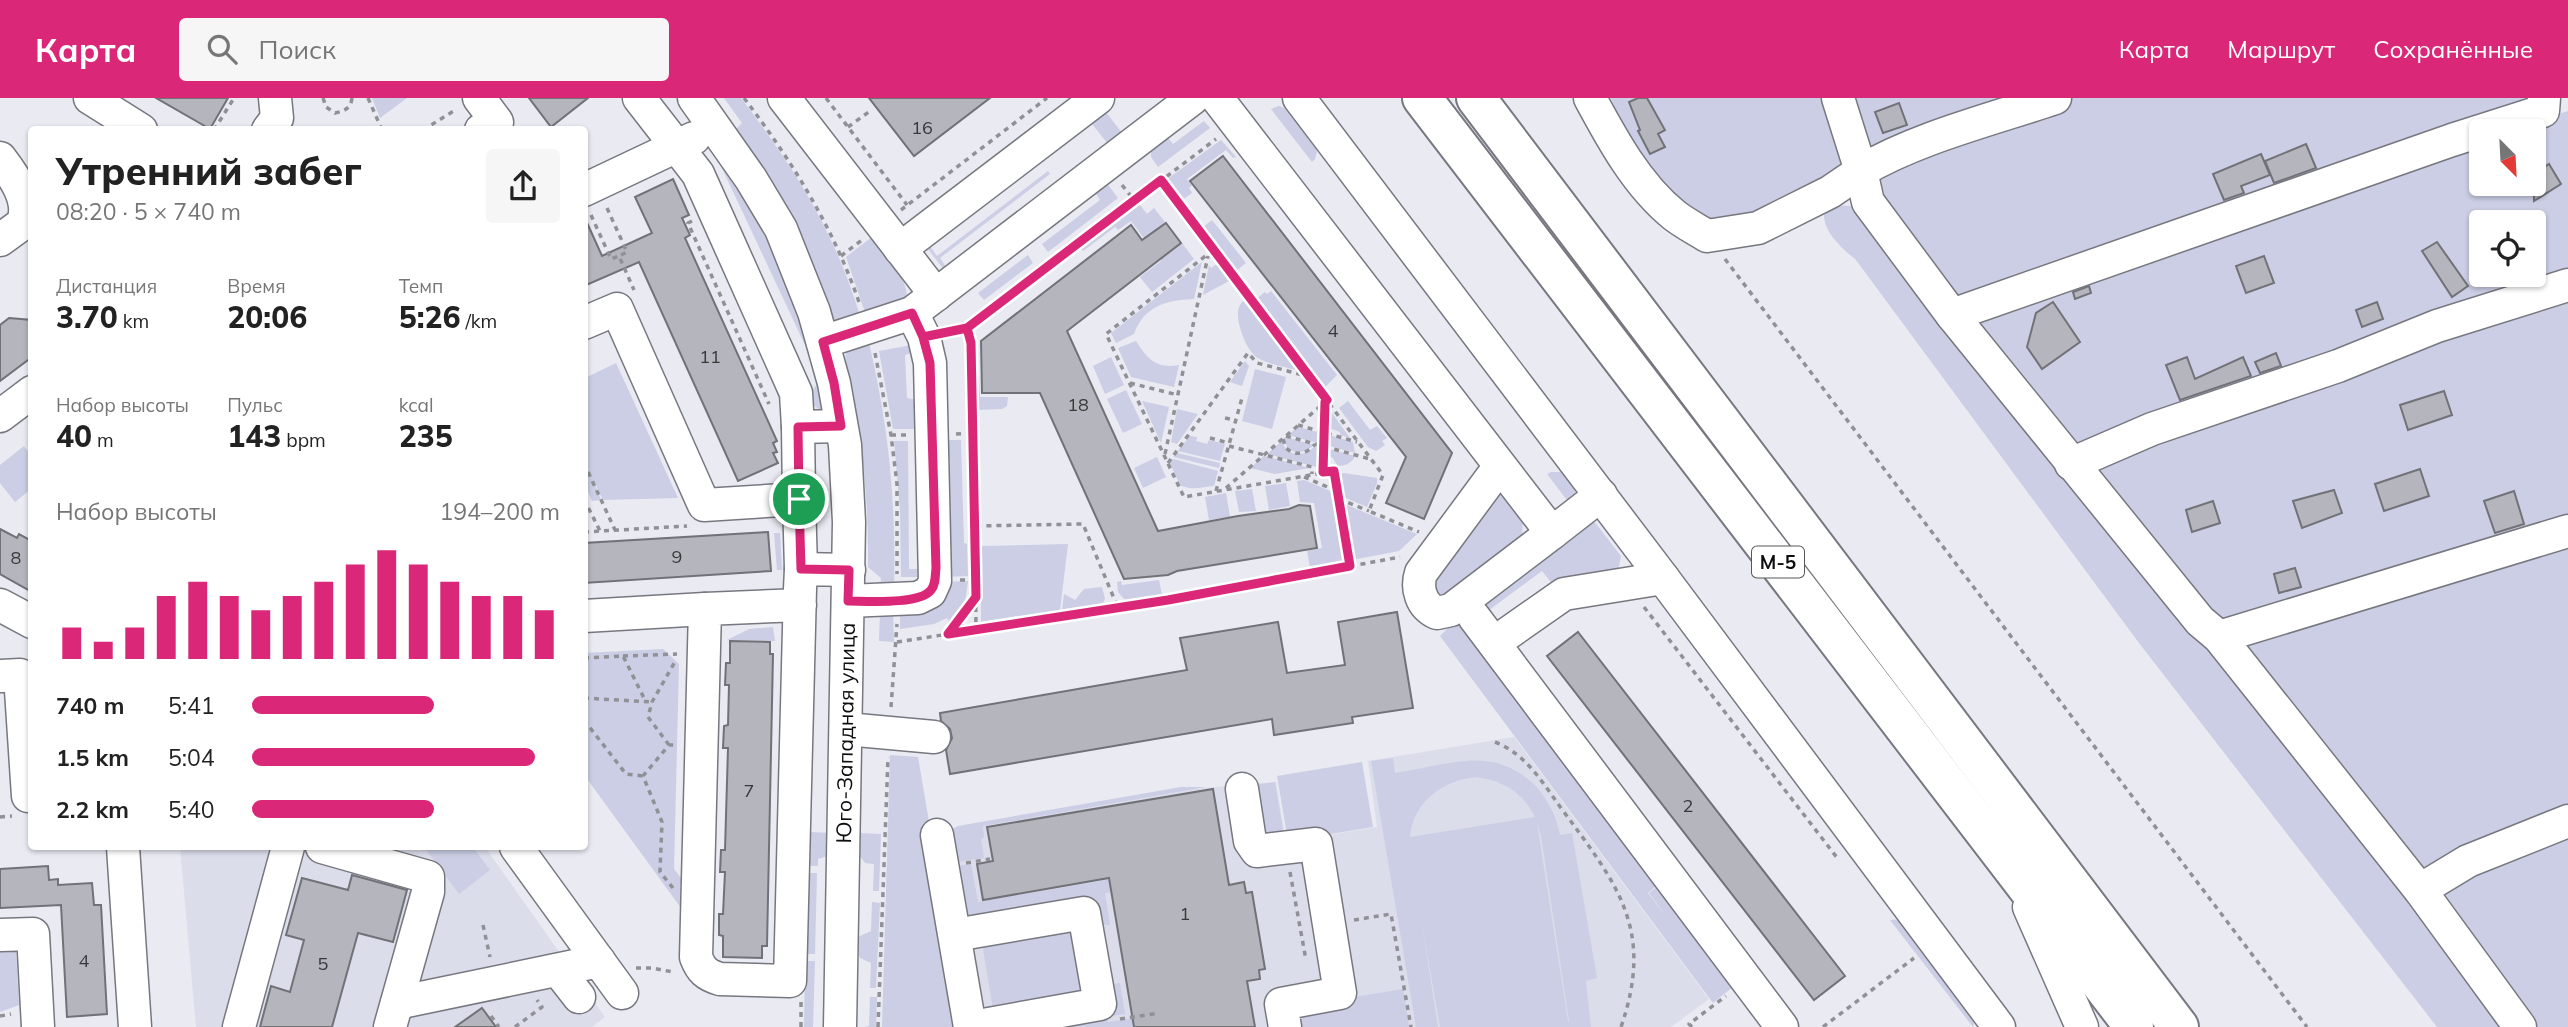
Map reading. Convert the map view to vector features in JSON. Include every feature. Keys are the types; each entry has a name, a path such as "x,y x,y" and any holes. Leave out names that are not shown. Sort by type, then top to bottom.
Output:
{"highway":[{"name":"М-5","path":"1422,98 2134,1027"},
{"name":"М-5","path":"1476,98 2179,1027"}],"street":[{"path":"90,98 135,126"},
{"path":"271,126 277,118 275,98"},
{"path":"639,98 698,174 796,393 801,569 790,981 720,979 709,976 701,969 696,957 702,747 692,610"},
{"name":"Юго-Западная улица","path":"694,98 751,178 781,229 814,312 834,383 841,426 849,522 840,1027"},
{"path":"785,98 891,237 924,315 930,363 934,584 930,592 919,598 848,586 801,569"},
{"path":"891,237 1098,98"},
{"path":"823,342 924,315 1193,98"},
{"path":"1217,98 1552,533"},
{"path":"1299,98 1601,495 1999,1027"},
{"path":"1590,98 1614,141 1650,189 1674,214 1707,236 1758,228 1830,192 1876,162 2055,98"},
{"path":"1838,98 1868,202 1952,315 2071,464 2200,621 2219,637 2420,890 2521,1027"},
{"path":"1952,315 2452,140 2543,111 2544,98"},
{"path":"588,188 717,128"},
{"path":"0,158 17,182 25,212 22,224 0,240"},
{"path":"2071,464 2152,429 2338,366 2437,327 2568,285"},
{"path":"588,321 617,309 704,505 799,499"},
{"path":"0,416 28,395"},
{"path":"798,427 841,426"},
{"path":"1500,466 1421,573 1418,587 1427,606 1437,613 1451,610 1601,495"},
{"path":"2219,637 2568,531"},
{"path":"1494,643 1564,594 1663,578"},
{"path":"0,605 28,620"},
{"path":"588,616 800,605"},
{"path":"1474,617 1782,1027"},
{"path":"17,668 28,734 20,797"},
{"path":"846,729 934,737"},
{"path":"1242,789 1250,841 1257,851 1316,844 1340,993 1281,1003 1284,1027"},
{"path":"2420,890 2468,861 2568,821"},
{"path":"937,835 954,935 971,1027 1100,1004 1084,913 954,935"},
{"path":"123,850 135,1027"},
{"path":"239,1027 287,850"},
{"path":"333,850 428,877 428,892 393,1015"},
{"path":"518,850 611,978"},
{"path":"2010,864 2082,1027"},
{"path":"0,935 33,934 38,1027"},
{"path":"393,1015 495,983 558,970 611,978"},
{"path":"558,970 579,997"}],"path":[{"path":"216,126 234,98"},
{"path":"323,98 326,107 335,113 351,105 352,98"},
{"path":"368,98 380,126"},
{"path":"748,103 754,98"},
{"path":"826,98 908,205"},
{"path":"841,256 891,237 908,205 1046,98"},
{"path":"433,126 474,110"},
{"path":"848,127 870,111"},
{"path":"967,328 1223,133"},
{"path":"1161,180 1384,475 1369,511"},
{"path":"588,214 606,206 627,252 619,256"},
{"path":"699,218 688,223 769,404"},
{"path":"1707,236 2307,1027"},
{"path":"1213,250 1106,334 1184,497 1334,471 1350,566"},
{"path":"1164,456 1208,254"},
{"path":"924,315 967,328"},
{"path":"967,328 971,343 976,630"},
{"path":"1168,463 1248,353 1257,363 1309,376"},
{"path":"1130,383 1178,395"},
{"path":"1216,491 1242,398"},
{"path":"1223,490 1326,401"},
{"path":"1323,472 1326,401"},
{"path":"1225,418 1236,420"},
{"path":"1298,425 1359,443"},
{"path":"1284,437 1372,460"},
{"path":"1284,437 1286,448 1295,453 1306,452 1315,444"},
{"path":"1210,438 1312,467 1312,474"},
{"path":"588,472 615,530"},
{"path":"1301,476 1337,491"},
{"path":"1339,499 1424,533 1417,541"},
{"path":"588,507 600,531"},
{"path":"975,526 1083,524 1118,608"},
{"path":"897,642 1118,608 1402,556"},
{"path":"948,634 976,597"},
{"path":"1642,604 1846,870"},
{"path":"692,610 680,654 652,702 648,717 669,745 702,747"},
{"path":"588,658 680,654"},
{"path":"623,656 646,702"},
{"path":"588,698 652,702"},
{"path":"588,725 625,774 643,776"},
{"path":"1494,742 1514,750 1534,771 1607,871 1620,894 1631,927 1635,966 1631,995 1621,1027"},
{"path":"643,776 669,745"},
{"path":"643,776 663,821 660,872 698,919"},
{"path":"878,1027 885,826"},
{"path":"1287,866 1307,964"},
{"path":"1329,924 1391,914 1411,1027"},
{"path":"483,925 495,983"},
{"path":"1823,1027 1914,958"},
{"path":"611,978 637,967 709,976"},
{"path":"1692,1027 1689,1024 1728,994"},
{"path":"1110,1020 1159,1013"},
{"path":"491,1016 499,1027"}],"shaded area":[{"path":"372,98 407,98 380,118"},
{"path":"724,98 741,98 796,177 839,258 861,319 839,323 831,316 735,130 742,123"},
{"path":"1611,98 2536,98 2540,119 2469,119 2469,196 2546,196 2546,119 2543,119 2568,111 2568,1027 2437,1027 2139,643 1856,260 1830,233 1824,213 1837,205 1862,207 2335,810 1859,179 1713,228 1636,166"},
{"path":"1279,106 1292,111 1318,147 1312,162 1271,109"},
{"path":"1102,107 1126,138 1112,149 1088,119"},
{"path":"1204,121 1210,128 1158,167 1151,157 1151,147 1163,132 1173,144"},
{"path":"1221,140 1236,157 1233,158 1226,150 1187,179 1192,185 1189,188 1192,193 1182,200 1166,180"},
{"path":"713,149 766,224 832,404 822,411 812,401 814,388 821,379"},
{"path":"1048,171 1050,174 940,258 948,270 945,271 924,244 926,241 937,256"},
{"path":"1102,177 1118,198 1048,252 1042,244 1100,200 1093,189"},
{"path":"1137,201 1147,214 1154,208 1165,222 1153,232 1168,253 1182,243 1194,259 1152,292 1140,277 1161,261 1131,221 1118,230 1115,227 1083,251 1078,246"},
{"path":"1212,220 1246,263 1236,271 1202,228"},
{"path":"872,237 901,277 907,293 906,301 867,318 846,257"},
{"path":"1028,255 1033,263 984,300 978,293"},
{"path":"1202,262 1194,299 1157,306 1138,324 1134,334 1116,343 1111,333"},
{"path":"1218,263 1231,280 1203,295 1209,265 1211,268"},
{"path":"1271,291 1337,375 1324,388 1256,299"},
{"path":"1245,299 1300,371 1263,360 1250,350 1238,318 1239,307"},
{"path":"868,339 890,464 894,589 880,589 881,578 868,567 863,462 845,358 848,348"},
{"path":"1136,341 1153,361 1171,366 1179,365 1174,387 1131,377 1118,348"},
{"path":"917,344 920,350 905,355 907,398 922,401 924,429 893,429 879,351"},
{"path":"1111,357 1124,385 1105,394 1093,366"},
{"path":"1245,361 1249,366 1242,386 1230,382"},
{"path":"616,363 678,498 603,500 594,481 601,500 592,501 588,492 588,377"},
{"path":"1255,369 1286,377 1272,429 1242,421"},
{"path":"974,376 979,376 980,397 1008,397 1007,406 1002,409 975,410"},
{"path":"1126,390 1142,424 1123,433 1107,399"},
{"path":"1142,401 1169,407 1161,443"},
{"path":"1348,401 1370,430 1377,426 1387,438 1382,441 1385,445 1376,451 1368,447 1339,408"},
{"path":"1327,406 1350,438 1332,429 1330,432 1326,431"},
{"path":"1177,409 1198,414 1177,444 1171,442"},
{"path":"1298,427 1321,433 1321,444 1288,435"},
{"path":"1326,434 1353,442 1355,453 1326,445"},
{"path":"1190,436 1207,444 1209,440 1225,444 1220,461 1178,451"},
{"path":"1286,437 1314,445 1301,452 1292,451 1286,445"},
{"path":"942,440 961,440 964,543 967,544 968,576 944,577"},
{"path":"894,441 908,441 909,569 927,569 925,577 901,577 900,510"},
{"path":"1282,441 1286,450 1298,454 1309,451 1316,445 1321,446 1320,468 1267,454"},
{"path":"24,446 28,452 28,491 15,502 0,483 0,465"},
{"path":"1325,448 1355,456 1348,464 1337,466 1333,458 1325,454"},
{"path":"1177,453 1220,463 1219,468 1174,457"},
{"path":"1264,456 1309,468 1275,474 1250,468"},
{"path":"1157,457 1166,477 1143,488 1134,468"},
{"path":"1173,459 1218,471 1214,486 1192,488 1180,485 1170,463"},
{"path":"1563,472 1572,484 1575,495 1570,504 1547,474"},
{"path":"1344,473 1377,478 1367,507 1341,496 1337,475"},
{"path":"1304,480 1333,492 1346,561 1310,568 1307,551 1322,548 1314,503 1300,502 1297,481"},
{"path":"1286,483 1290,506 1269,510 1265,486"},
{"path":"1252,489 1256,511 1239,512 1235,491"},
{"path":"1500,492 1523,519 1522,538 1444,607 1425,577"},
{"path":"1226,493 1230,517 1209,520 1205,497"},
{"path":"1342,503 1417,534 1399,551 1352,560"},
{"path":"1593,520 1621,556 1617,575 1553,585 1542,571 1481,616 1471,601"},
{"path":"774,533 780,533 782,570 777,570"},
{"path":"1068,544 1060,610 981,622 981,546"},
{"path":"1159,580 1162,595 1126,601 1118,592 1117,582 1121,581 1122,585"},
{"path":"968,581 965,602 950,623 947,618 934,624 900,629 900,610 943,582"},
{"path":"1102,587 1105,599 1102,605 1062,610 1064,594 1075,600 1084,589"},
{"path":"893,610 894,642 879,641 880,611"},
{"path":"1460,616 1662,881 1648,893 1668,919 1649,893 1663,882 1739,982 1713,1003 1440,636"},
{"path":"773,627 775,641 727,640 749,629"},
{"path":"663,649 679,664 674,869 690,889 689,919 588,780 588,653"},
{"path":"1514,737 1709,999 1671,1027 894,1027 934,833 1181,790 1276,782 1286,842 1377,827 1368,761"},
{"path":"890,755 918,757 964,1027 882,1027"},
{"path":"1393,758 1395,773 1457,762 1483,761 1514,770 1539,790 1555,818 1560,835 1572,833 1597,978 1586,981 1591,1027 1440,1027 1422,924 1438,1027 1416,1027 1371,761","holes":["1475,777 1494,781 1511,789 1535,817 1410,837 1417,813 1431,795 1451,783","1537,823 1541,836 1569,1021 1568,1021"]},
{"path":"1362,762 1373,827 1288,841 1277,776"},
{"path":"1275,782 1285,842 1265,844 1251,785"},
{"path":"1181,787 1206,787 983,826 984,838 981,839 984,858 956,862 952,834 958,826"},
{"path":"808,832 834,833 831,855 818,859 818,866 808,866"},
{"path":"859,833 881,834 879,891 873,891 874,864 865,863 859,855"},
{"path":"180,850 487,850 605,1017 592,1027 196,1027"},
{"path":"426,850 475,850 490,870 459,894"},
{"path":"971,864 978,902 1153,872 1155,885 1105,893 1110,925 967,917 957,866"},
{"path":"807,873 817,873 815,954 805,954"},
{"path":"872,902 880,903 876,988 870,988 871,963 860,958 856,948 858,937 871,931"},
{"path":"1901,919 1976,1017 1973,1027 1890,920"},
{"path":"1069,923 1088,993 994,1015 981,937"},
{"path":"16,951 19,1005 0,1012 0,952"},
{"path":"805,961 815,961 813,1027 804,1027"},
{"path":"1120,983 1125,1014 1112,1016 1106,985"},
{"path":"1403,989 1409,1027 1291,1027 1305,1005"},
{"path":"870,997 877,997 876,1027 864,1027 869,1026"},
{"path":"1176,1012 1177,1019 1131,1027 1032,1027 1106,1014 1108,1022"}],"building":[{"path":"156,98 228,98 212,126 205,126"},
{"path":"529,98 588,98 552,126"},
{"path":"869,98 990,98 914,156"},
{"path":"1647,98 1665,130 1658,134 1665,147 1650,154 1638,131 1640,130 1629,102"},
{"path":"1899,103 1907,125 1883,133 1875,112"},
{"path":"2306,144 2316,168 2274,183 2265,161"},
{"path":"2261,154 2270,175 2241,186 2244,193 2224,200 2213,174"},
{"path":"1223,156 1452,453 1424,519 1386,503 1406,457 1190,181"},
{"path":"2549,164 2561,184 2546,193 2546,166"},
{"path":"673,179 689,215 682,218 690,235 685,238 777,441 773,443 777,452 773,453 778,463 738,481 639,262 588,284 588,225 602,256 652,233 635,197"},
{"path":"1166,223 1181,243 1067,331 1158,531 1289,509 1299,505 1310,506 1317,548 1177,571 1168,575 1124,579 1040,393 982,393 981,341 1131,225 1142,240"},
{"path":"2437,242 2468,286 2452,297 2422,251"},
{"path":"2264,256 2274,283 2246,293 2236,266"},
{"path":"2089,286 2091,293 2075,299 2073,292"},
{"path":"2053,302 2080,342 2042,369 2027,347 2036,313"},
{"path":"2377,302 2383,319 2362,327 2356,310"},
{"path":"9,318 28,320 28,360 0,381 0,325"},
{"path":"2276,353 2281,366 2260,373 2255,362"},
{"path":"2187,357 2195,379 2243,357 2251,376 2180,400 2166,365"},
{"path":"2444,391 2452,415 2408,430 2400,405"},
{"path":"2420,469 2429,496 2384,511 2375,484"},
{"path":"2334,490 2342,513 2302,528 2293,501"},
{"path":"2514,491 2524,524 2495,533 2484,501"},
{"path":"2213,501 2220,523 2192,532 2186,510"},
{"path":"0,529 17,538 19,534 28,539 28,590 0,574"},
{"path":"768,532 771,571 588,583 588,543"},
{"path":"2295,568 2301,587 2279,593 2274,574"},
{"path":"1397,612 1413,708 1352,717 1353,723 1274,735 1272,719 950,774 946,750 952,738 950,729 941,721 940,713 1187,670 1180,638 1278,622 1287,673 1345,665 1338,622"},
{"path":"1578,632 1845,976 1814,1000 1547,656"},
{"path":"730,641 770,642 770,654 773,654 767,946 762,946 762,958 723,957 723,936 719,935 725,872 720,872 721,850 725,850 728,748 723,748 724,726 728,725 729,685 725,685 726,663 730,663"},
{"path":"1213,789 1229,885 1244,882 1246,893 1252,892 1265,969 1259,970 1260,979 1247,981 1255,1027 1134,1027 1109,878 983,900 977,864 993,861 987,827"},
{"path":"48,866 49,880 58,879 58,885 92,883 94,905 101,905 107,1014 67,1017 61,905 0,908 0,869"},
{"path":"352,875 407,890 393,942 358,933 332,1027 260,1027 271,986 290,992 304,940 286,935 302,878 348,890"},
{"path":"482,1008 496,1027 455,1027"}],"route":[{"path":"799,499 798,427 841,426 834,383 823,342 912,313 923,337 967,328 971,343 976,597 948,634 1168,600 1350,566 1334,471 1323,472 1327,400 1161,180 967,328 923,337 930,363 936,568 935,581 930,592 919,598 848,601 849,570 801,569 799,499"}]}
